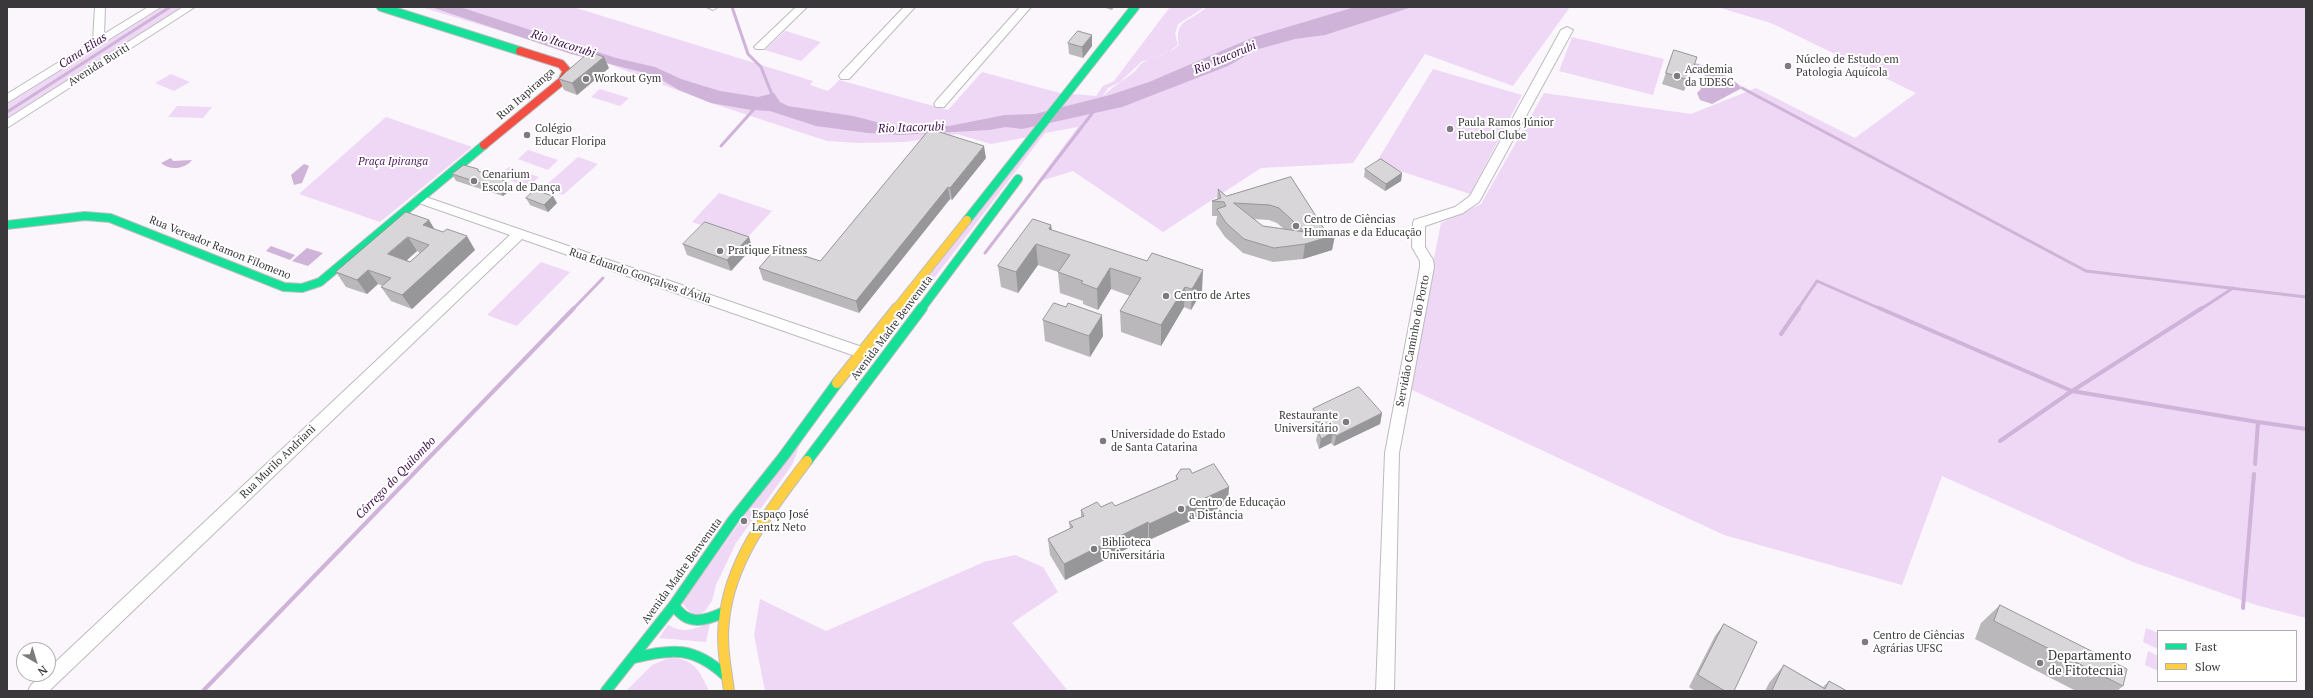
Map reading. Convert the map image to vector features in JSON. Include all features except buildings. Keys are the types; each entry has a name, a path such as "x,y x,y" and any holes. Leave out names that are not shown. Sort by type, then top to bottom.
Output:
{"main road":[{"name":"Rua Itapiranga","path":"381,7 561,64 567,71 562,81 420,199"},
{"name":"Avenida Madre Benvenuta","path":"606,691 634,658 674,605 733,520 783,457 863,362 886,319 923,276 1135,7"},
{"name":"Avenida Madre Benvenuta","path":"730,691 726,675 722,613 733,573 756,530 1024,170"},
{"name":"Rua Vereador Ramon Filomeno","path":"7,225 85,216 110,218 284,288 296,290 308,288 320,282 420,199"},
{"path":"886,319 894,330 903,334"},
{"path":"863,362 863,386"},
{"path":"674,605 676,612 688,622 705,622 722,613"},
{"path":"634,658 656,651 677,649 697,652 714,661 726,675"},
{"name":"Avenida Madre Benvenuta","path":"626,680 634,658"}],"street":[{"path":"98,43 100,7"},
{"name":"Avenida Buriti","path":"7,99 156,7"},
{"name":"Avenida Buriti","path":"7,124 190,7"},
{"path":"760,46 802,7"},
{"path":"844,76 910,7"},
{"path":"940,104 1026,7"},
{"name":"Servidão Caminho do Porto","path":"1385,691 1392,453 1404,381 1427,267 1427,260 1420,250 1418,243 1419,223 1459,210 1474,199 1567,30"},
{"name":"Rua Eduardo Gonçalves d'Ávila","path":"420,199 519,234 863,362"},
{"name":"Rua Murilo Andriani","path":"38,691 519,234"}],"green space":[{"path":"163,7 183,7 7,118 7,104"},
{"path":"421,7 573,7 813,81 810,85 828,91 839,80 948,110 982,72 1060,93 1096,96 1103,86 1114,81 1170,7 1205,7 1178,24 1175,34 1178,45 1169,52 1179,45 1178,37 1181,26 1207,7 1570,7 1513,86 1425,54 1353,163 1261,168 1163,232 1073,171 1037,182 1078,127 1045,133 896,328 892,323 1039,135 991,144 957,134 905,142 858,143 827,141 711,103 601,61","holes":["1149,59 1142,63 1135,71 1102,97 1108,88 1120,82 1141,62"]},
{"path":"1717,7 2306,7 2306,618 2256,605 2133,562 1942,476 1902,585 1724,535 1408,388 1441,223 1481,204 1544,93 1691,114 1756,88 1855,138 1916,93 1771,23"},
{"path":"785,31 821,42 801,61 765,50"},
{"path":"1572,37 1664,59 1653,95 1559,71"},
{"name":"Paula Ramos Júnior Futebol Clube","path":"1433,69 1522,95 1470,194 1376,163"},
{"path":"171,74 190,82 174,91 155,83"},
{"path":"600,89 629,98 620,106 591,97"},
{"path":"177,106 212,107 203,118 168,117"},
{"name":"Praça Ipiranga","path":"386,117 472,147 380,222 299,194"},
{"path":"528,150 558,160 548,170 518,159"},
{"path":"578,157 598,164 563,195 543,188"},
{"path":"509,167 539,177 528,187 498,176"},
{"path":"719,193 772,211 745,240 692,222"},
{"path":"541,262 570,272 517,326 487,315"},
{"name":"Espaço José Lentz Neto","path":"805,431 792,465 736,543 716,585 712,601 705,611 694,617 682,603"},
{"path":"1015,555 1043,567 1058,592 1012,623 1068,691 765,691 754,635 760,599 826,631 984,562"},
{"path":"710,623 706,642 659,638 668,625 674,628 689,630"},
{"path":"2146,628 2157,633 2157,649 2143,642"},
{"path":"2148,651 2157,656 2157,671 2145,665"},
{"path":"671,657 686,661 696,668 709,691 626,691 652,665"}],"water":[{"name":"Rio Itacorubi","path":"431,7 460,7 616,58 655,67 681,79 720,91 758,97 774,93 780,102 788,106 853,116 896,127 915,123 949,126 1005,115 1035,114 1110,95 1149,82 1254,37 1355,7 1412,7 1325,35 1295,39 1255,50 1228,66 1122,107 1022,129 1006,127 989,130 899,135 868,133 816,126 770,111 751,110 711,103 679,90 653,75 571,54"},
{"path":"1693,63 1719,72 1733,80 1742,88 1712,104 1700,100 1697,93 1701,89 1699,84 1706,81 1704,73 1696,69"},
{"path":"171,158 173,161 192,160 189,163 177,168 165,166 161,163"},
{"path":"304,164 309,166 302,183 294,185 291,175"},
{"path":"271,246 295,255 290,260 266,251"},
{"path":"307,248 323,253 308,266 292,261"}],"waterway":[{"name":"Cana Elias","path":"7,112 170,7"},
{"path":"732,7 748,54 761,67 773,97"},
{"path":"1742,88 2086,271 2233,288"},
{"name":"Córrego do Quilombo","path":"721,146 755,108"},
{"path":"985,253 1094,111"},
{"name":"Córrego do Quilombo","path":"573,309 603,278"},
{"path":"1798,309 1817,281 1881,309"},
{"path":"2201,309 2233,288"},
{"path":"2233,288 2306,297"},
{"name":"Córrego do Quilombo","path":"203,691 574,308"},
{"path":"1781,334 1799,308"},
{"path":"1879,308 2072,391"},
{"path":"2072,391 2202,308"},
{"path":"2000,441 2072,391"},
{"path":"2072,391 2258,422"},
{"path":"2255,464 2258,422"},
{"path":"2258,422 2306,429"},
{"path":"2243,608 2254,474"}],"traffic: fast":[{"path":"381,7 520,51"},
{"path":"967,220 1135,7"},
{"path":"7,225 85,216 110,218 284,287 302,288 320,282 484,145"},
{"path":"807,461 1018,179"},
{"path":"606,691 674,605 733,520 783,457 837,383"},
{"path":"674,605 678,612 689,620 702,621 722,613"},
{"path":"634,658 660,652 682,651 703,658 725,675"}],"traffic: slow":[{"path":"837,383 967,220"},
{"path":"729,691 724,654 724,622 728,593 738,566 751,541 767,516 807,461"}],"traffic: jam":[{"path":"484,145 562,81 567,71 561,64 520,51"}],"place":[{"name":"Núcleo de Estudo em Patologia Aquícola","path":"1788,66"},
{"name":"Academia da UDESC","path":"1677,76"},
{"name":"Workout Gym","path":"586,79"},
{"name":"Paula Ramos Júnior Futebol Clube","path":"1450,129"},
{"name":"Colégio Educar Floripa","path":"527,135"},
{"name":"Cenarium Escola de Dança","path":"474,181"},
{"name":"Centro de Ciências Humanas e da Educação","path":"1296,226"},
{"name":"Pratique Fitness","path":"720,251"},
{"name":"Centro de Artes","path":"1166,296"},
{"name":"Restaurante Universitário","path":"1346,422"},
{"name":"Universidade do Estado de Santa Catarina","path":"1103,441"},
{"name":"Centro de Educação a Distância","path":"1181,509"},
{"name":"Espaço José Lentz Neto","path":"744,521"},
{"name":"Biblioteca Universitária","path":"1094,549"},
{"name":"Centro de Ciências Agrárias UFSC","path":"1865,642"},
{"name":"Departamento de Fitotecnia","path":"2040,663"}]}
